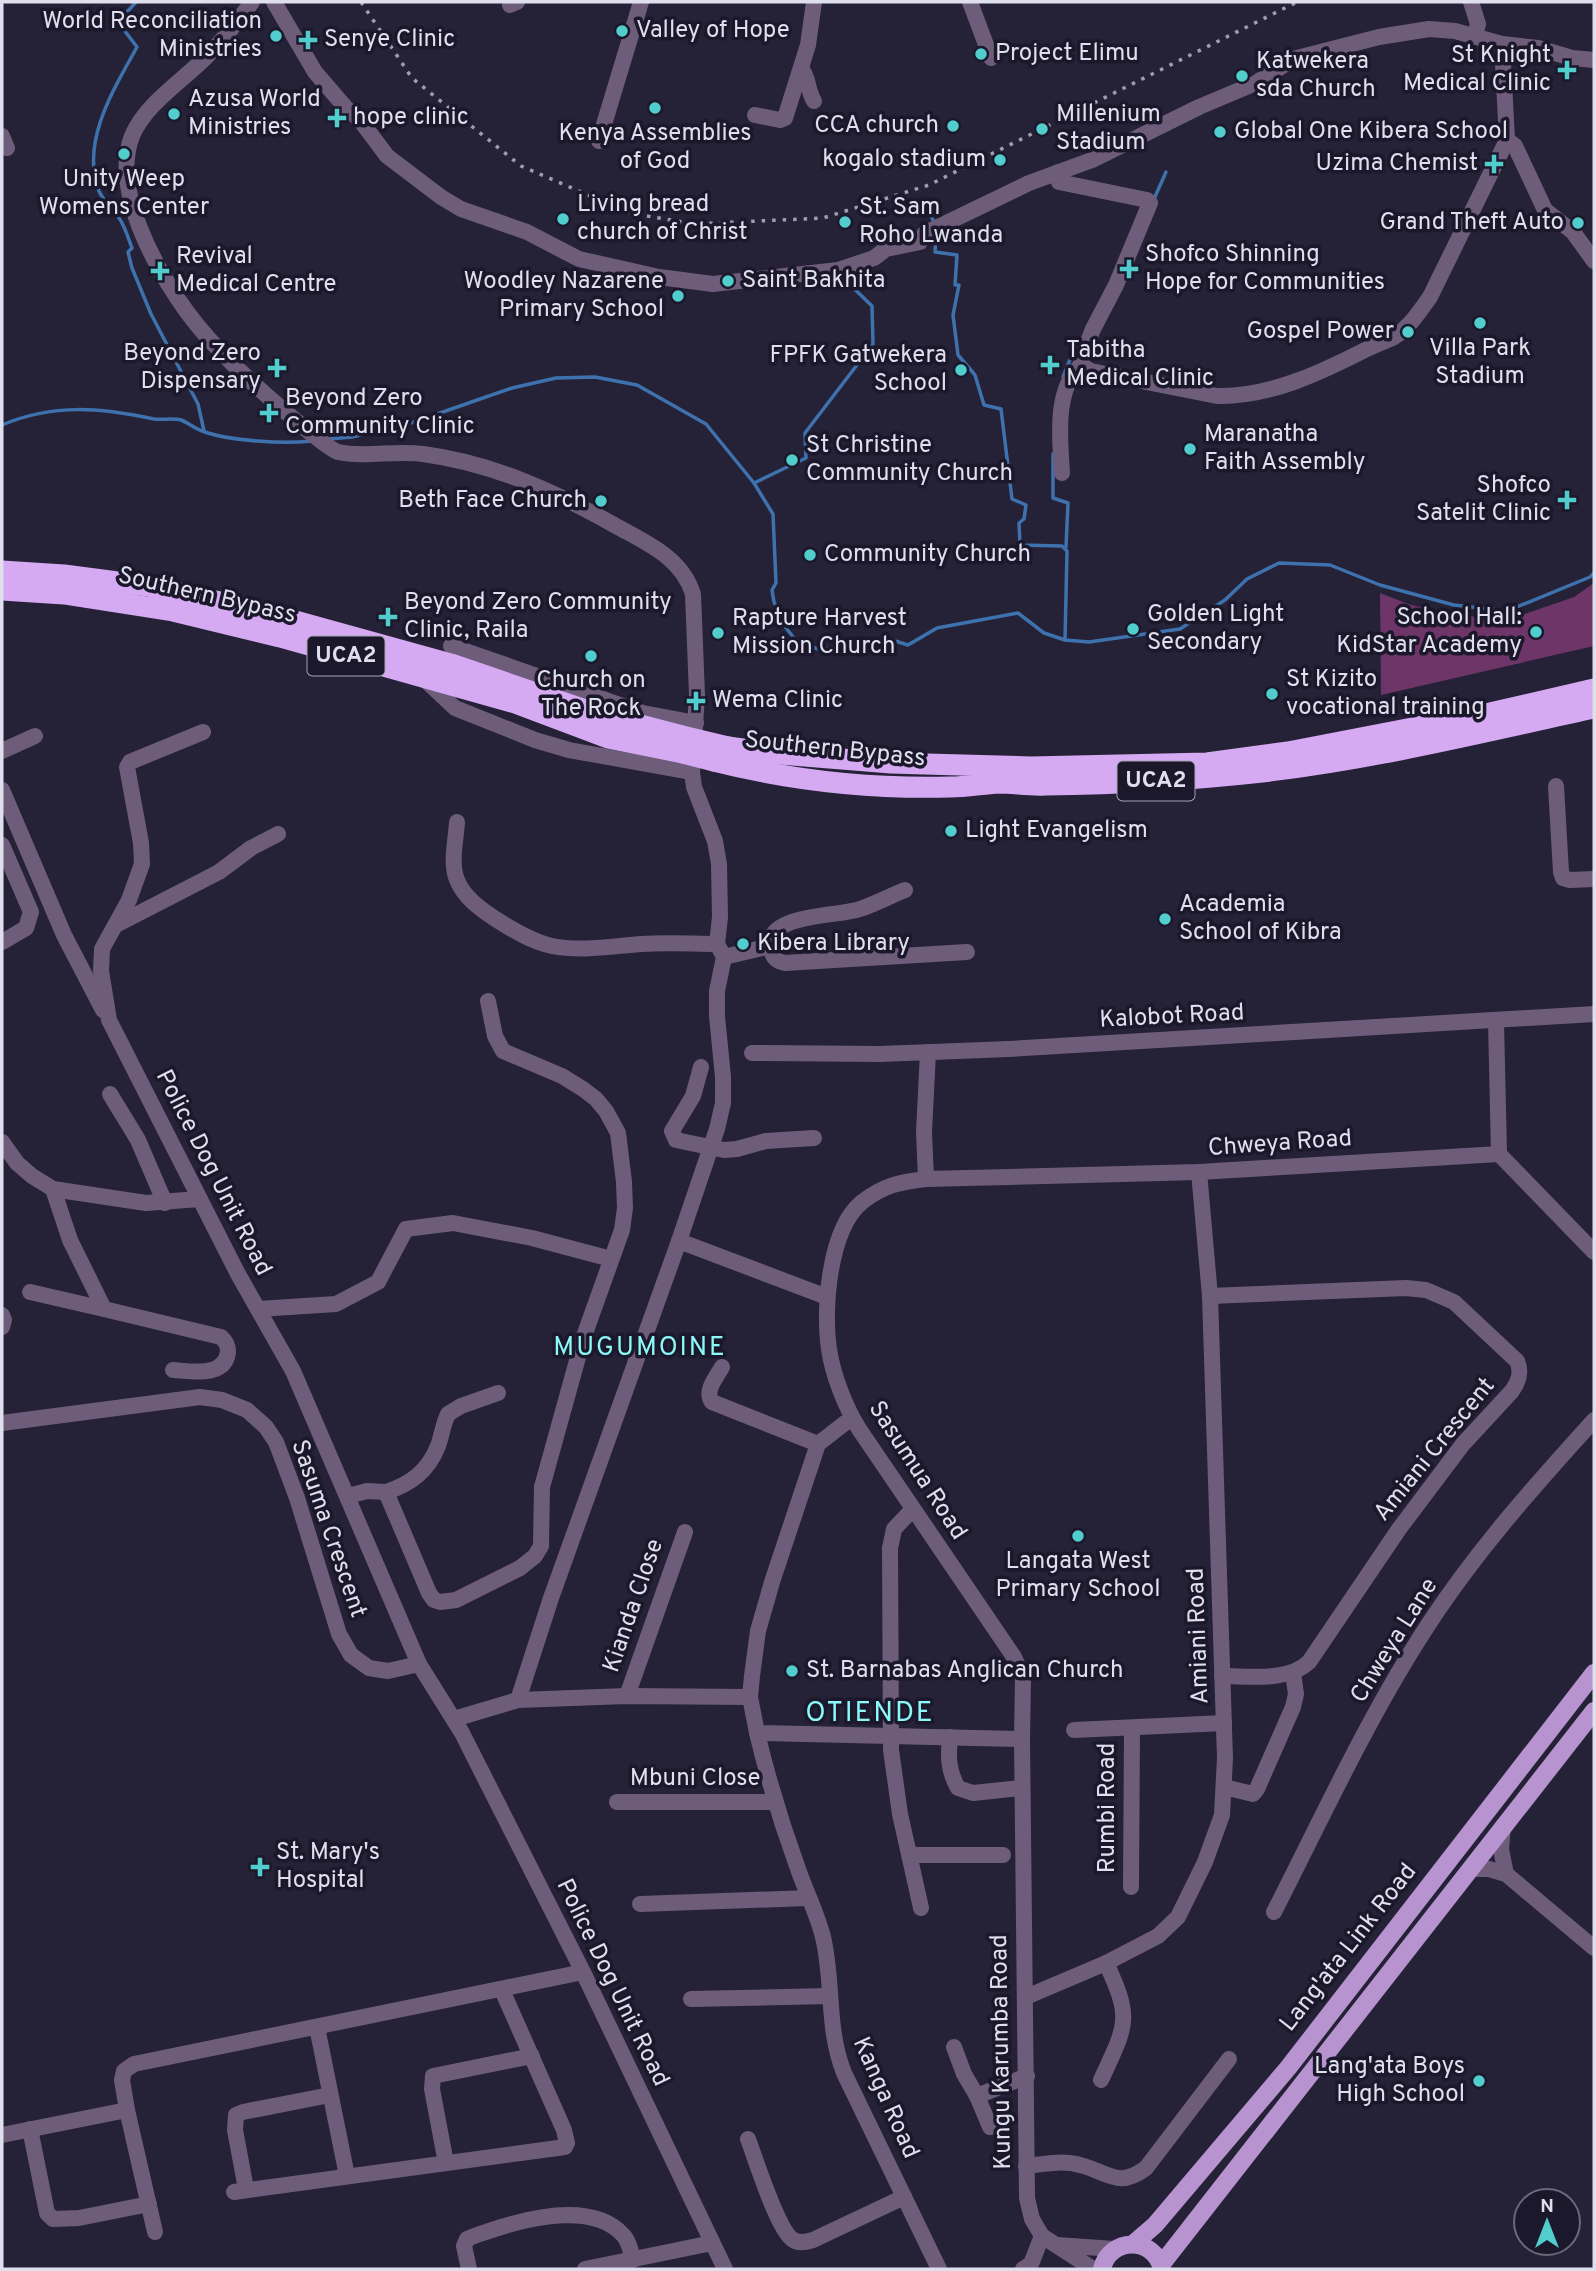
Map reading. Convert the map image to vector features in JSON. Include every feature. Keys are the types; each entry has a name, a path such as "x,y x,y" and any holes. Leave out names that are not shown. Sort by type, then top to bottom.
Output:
{"highway":[{"name":"Southern Bypass","path":"2,570 148,586 256,610 451,664 594,713 687,737 746,769 877,784 950,787 997,783 1042,786 1124,783 1264,772 1409,749 1594,708"},
{"name":"Southern Bypass","path":"2,590 64,594 173,611 280,637 515,703 608,738 687,737"},
{"name":"Southern Bypass","path":"721,754 780,754 891,763 1045,767 1207,763 1288,752 1490,713 1594,689"}],"main road":[{"name":"Lang'ata Link Road","path":"1133,2244 1164,2216 1288,2068 1594,1674"},
{"name":"Lang'ata Link Road","path":"1161,2267 1594,1711"},
{"path":"1101,2269 1114,2249 1133,2244 1150,2250 1161,2267"}],"street":[{"path":"252,2 207,56 138,125 131,138 128,182 137,219 146,241 188,313 224,354 303,426 337,452 423,453 515,477 573,502 637,537 670,559 689,581 693,594 696,661 687,737 694,787 708,821 717,855 721,951 717,1016 724,1095 711,1148 551,1598 518,1700"},
{"path":"274,2 315,72 336,97 360,120 387,156 441,197 461,209 527,232 579,259 659,277 713,284 848,267 874,258 886,249 920,242 925,233 1256,83 1293,59 1401,32 1429,29 1475,35 1502,44 1538,48 1572,58 1594,60"},
{"path":"599,141 641,2"},
{"path":"755,115 780,120 785,118 808,45 814,2"},
{"path":"970,2 990,58"},
{"path":"1471,2 1478,24 1475,35"},
{"path":"1081,365 1091,371 1116,377 1185,388 1203,394 1235,397 1305,378 1395,336 1413,321 1430,297 1507,140 1502,44"},
{"path":"801,68 814,101"},
{"path":"1507,140 1515,146 1545,210 1573,232 1594,261"},
{"path":"1058,172 1059,182 1147,200 1150,203 1116,285 1093,329 1081,365 1073,373 1065,393 1060,436 1062,472"},
{"path":"451,646 643,713 687,737"},
{"path":"424,679 454,708 535,740 569,750 692,772"},
{"name":"Police Dog Unit Road","path":"203,732 130,762 127,767 143,854 129,900 104,942 101,958 109,1020 200,1199 293,1371 419,1664"},
{"path":"2,751 35,736"},
{"path":"1556,786 1563,878 1594,878"},
{"path":"2,790 69,945 109,1020"},
{"path":"457,822 455,870 461,887 475,905 538,942 562,947 646,944 721,951 770,946"},
{"path":"114,926 219,872 251,848 278,834"},
{"path":"2,845 31,912 26,928 2,942"},
{"path":"905,890 861,909 787,924 774,931 770,946 777,961 785,963 967,952"},
{"path":"386,1492 434,1600 456,1600 520,1568 535,1556 541,1546 542,1488 580,1350 622,1230 624,1182 618,1133 606,1111 583,1088 503,1051 495,1036 488,1000"},
{"name":"Kalobot Road","path":"752,1053 928,1052 1594,1014"},
{"path":"1496,1021 1499,1154 1594,1252"},
{"path":"926,1179 924,1132 928,1052"},
{"path":"701,1067 694,1096 671,1131 676,1140 711,1148 737,1149 766,1141 814,1138"},
{"path":"110,1094 138,1140 165,1203"},
{"path":"2,1142 17,1163 53,1189 119,1200 165,1203 200,1199"},
{"name":"Chweya Road","path":"926,1179 1199,1172 1499,1154"},
{"name":"Amiani Road","path":"1026,1997 1106,1963 1158,1936 1178,1917 1215,1837 1222,1815 1224,1723 1210,1296 1199,1172"},
{"name":"Sasumua Road","path":"926,1179 892,1184 860,1204 841,1233 827,1297 829,1349 853,1420 1014,1657 1023,1677 1021,1788"},
{"path":"53,1189 70,1240 104,1309"},
{"path":"258,1309 336,1304 378,1282 406,1228 453,1223 532,1238 611,1259"},
{"path":"679,1241 827,1297"},
{"name":"Amiani Crescent","path":"1210,1296 1406,1288 1426,1290 1454,1302 1517,1361 1520,1368 1518,1382 1513,1391 1463,1444 1399,1529 1309,1662 1293,1673"},
{"path":"30,1292 221,1337 226,1341 227,1356 222,1366 212,1370 173,1370"},
{"path":"2,1315 2,1327"},
{"path":"722,1367 709,1392 712,1402 818,1444 853,1420"},
{"path":"348,1496 367,1491 386,1492 403,1486 418,1476 429,1462 448,1414 461,1406 498,1393"},
{"name":"Sasuma Crescent","path":"2,1423 200,1397 222,1400 247,1410 266,1427 276,1442 297,1498 339,1634 351,1655 369,1668 388,1671 419,1664"},
{"name":"Chweya Lane","path":"1274,1912 1392,1684 1431,1620 1496,1532 1594,1420"},
{"name":"Kanga Road","path":"818,1444 758,1631 750,1697 774,1802 822,1933 830,1970 835,2050 939,2269"},
{"path":"912,1510 894,1529 890,1548 890,1737 896,1790 921,1908"},
{"name":"Kianda Close","path":"627,1696 685,1532"},
{"path":"419,1664 454,1719 518,1700 627,1696 750,1697"},
{"path":"1222,1676 1293,1673 1296,1694 1293,1707 1257,1789 1253,1794 1246,1794 1224,1787"},
{"name":"Police Dog Unit Road","path":"454,1719 583,1972 725,2269"},
{"name":"Rumbi Road","path":"1074,1730 1224,1723"},
{"name":"Rumbi Road","path":"1131,1887 1132,1729"},
{"path":"757,1733 1022,1739"},
{"path":"950,1737 948,1759 951,1777 958,1788 973,1793 1021,1788"},
{"name":"Kungu Karumba Road","path":"1021,1788 1027,2198 1032,2219 1048,2241"},
{"name":"Mbuni Close","path":"617,1802 774,1802"},
{"path":"1503,1826 1501,1849 1506,1874"},
{"path":"910,1855 1003,1855"},
{"path":"1470,1869 1489,1869 1506,1874 1594,1948"},
{"path":"640,1904 808,1898"},
{"path":"1101,2080 1123,2031 1125,2015 1119,1991 1106,1963"},
{"path":"155,2232 122,2080 128,2067 583,1972"},
{"path":"331,2095 236,2115 234,2130 240,2191 565,2147 567,2143 564,2130 502,1990"},
{"path":"691,1999 830,1996"},
{"path":"317,2027 347,2176"},
{"path":"954,2047 990,2127"},
{"path":"446,2163 432,2089 433,2076 532,2056"},
{"path":"1026,2166 1066,2163 1081,2165 1115,2178 1134,2177 1146,2168 1229,2059"},
{"path":"977,2096 1027,2076"},
{"path":"2,2135 127,2110"},
{"path":"30,2129 47,2213 53,2219 79,2218 149,2204"},
{"path":"748,2139 781,2222 790,2239 796,2242 813,2240 904,2197"},
{"path":"469,2269 464,2245 467,2239 522,2220 547,2215 578,2216 612,2225 625,2236 633,2260"},
{"path":"1048,2241 1114,2249"},
{"path":"1023,2269 1031,2264 1048,2241"},
{"path":"1048,2241 1093,2269"},
{"path":"586,2269 712,2243"}],"shaded area":[{"path":"1594,583 1594,646 1381,695 1380,593 1411,605 1467,616 1510,619 1574,597"}],"waterway":[{"path":"136,2 118,22 137,47 102,116 94,154 94,172 101,195 125,228 132,248 128,252 132,268 151,314 198,404 204,431"},
{"path":"1154,199 1166,172"},
{"path":"927,208 934,222"},
{"path":"936,233 935,252 957,255 955,285 959,285 953,315 958,355 975,375 984,405 1001,409 1012,499 1026,505 1024,519 1019,523 1020,545 1062,546 1067,551 1065,640"},
{"path":"754,483 806,458 805,433 873,344 872,306 840,275"},
{"path":"1063,377 1073,352 1080,350"},
{"path":"329,439 352,437 414,422 512,388 556,378 595,377 637,385 706,424 754,483 773,514 776,583 772,590 774,602 786,628 798,643 822,650 844,644 892,640 908,645 937,628 1018,613 1044,633 1065,640 1089,642 1180,629 1225,600 1247,579 1279,563 1330,565 1380,585 1454,605 1507,611 1594,573"},
{"path":"2,425 40,413 96,410 154,419 181,420 202,431 229,438 272,442 311,441"},
{"path":"1053,454 1053,498 1068,503 1066,547"}],"railway":[{"path":"361,2 412,78 521,166 630,213 694,224 823,218 929,185 1297,2"}],"place":[{"name":"Valley of Hope","path":"622,31"},
{"name":"World Reconciliation Ministries","path":"276,36"},
{"name":"Senye Clinic","path":"308,40"},
{"name":"Project Elimu","path":"981,54"},
{"name":"St Knight Medical Clinic","path":"1567,70"},
{"name":"Katwekera sda Church","path":"1242,76"},
{"name":"Kenya Assemblies of God","path":"655,108"},
{"name":"Azusa World Ministries","path":"174,114"},
{"name":"hope clinic","path":"337,118"},
{"name":"CCA church","path":"953,126"},
{"name":"Millenium Stadium","path":"1042,129"},
{"name":"Global One Kibera School","path":"1220,132"},
{"name":"Unity Weep Womens Center","path":"124,154"},
{"name":"kogalo stadium","path":"1000,160"},
{"name":"Uzima Chemist","path":"1494,164"},
{"name":"Living bread church of Christ","path":"563,219"},
{"name":"St. Sam Roho Lwanda","path":"845,222"},
{"name":"Grand Theft Auto","path":"1578,223"},
{"name":"Shofco Shinning Hope for Communities","path":"1129,269"},
{"name":"Revival Medical Centre","path":"160,271"},
{"name":"Saint Bakhita","path":"728,281"},
{"name":"Woodley Nazarene Primary School","path":"678,296"},
{"name":"Villa Park Stadium","path":"1480,323"},
{"name":"Gospel Power","path":"1408,332"},
{"name":"Tabitha Medical Clinic","path":"1050,365"},
{"name":"Beyond Zero Dispensary","path":"277,368"},
{"name":"FPFK Gatwekera School","path":"961,370"},
{"name":"Beyond Zero Community Clinic","path":"269,413"},
{"name":"Maranatha Faith Assembly","path":"1190,449"},
{"name":"St Christine Community Church","path":"792,460"},
{"name":"Shofco Satelit Clinic","path":"1567,500"},
{"name":"Beth Face Church","path":"601,501"},
{"name":"Community Church","path":"810,555"},
{"name":"Beyond Zero Community Clinic, Raila","path":"388,617"},
{"name":"Golden Light Secondary","path":"1133,629"},
{"name":"School Hall: KidStar Academy","path":"1536,632"},
{"name":"Rapture Harvest Mission Church","path":"718,633"},
{"name":"Church on The Rock","path":"591,656"},
{"name":"St Kizito vocational training","path":"1272,694"},
{"name":"Wema Clinic","path":"696,701"},
{"name":"Light Evangelism","path":"951,831"},
{"name":"Academia School of Kibra","path":"1165,919"},
{"name":"Kibera Library","path":"743,944"},
{"name":"Langata West Primary School","path":"1078,1536"},
{"name":"St. Barnabas Anglican Church","path":"792,1671"},
{"name":"St. Mary's Hospital","path":"260,1867"},
{"name":"Lang'ata Boys High School","path":"1479,2081"}],"district":[{"name":"MUGUMOINE","path":"640,1348"},
{"name":"OTIENDE","path":"870,1714"}]}
